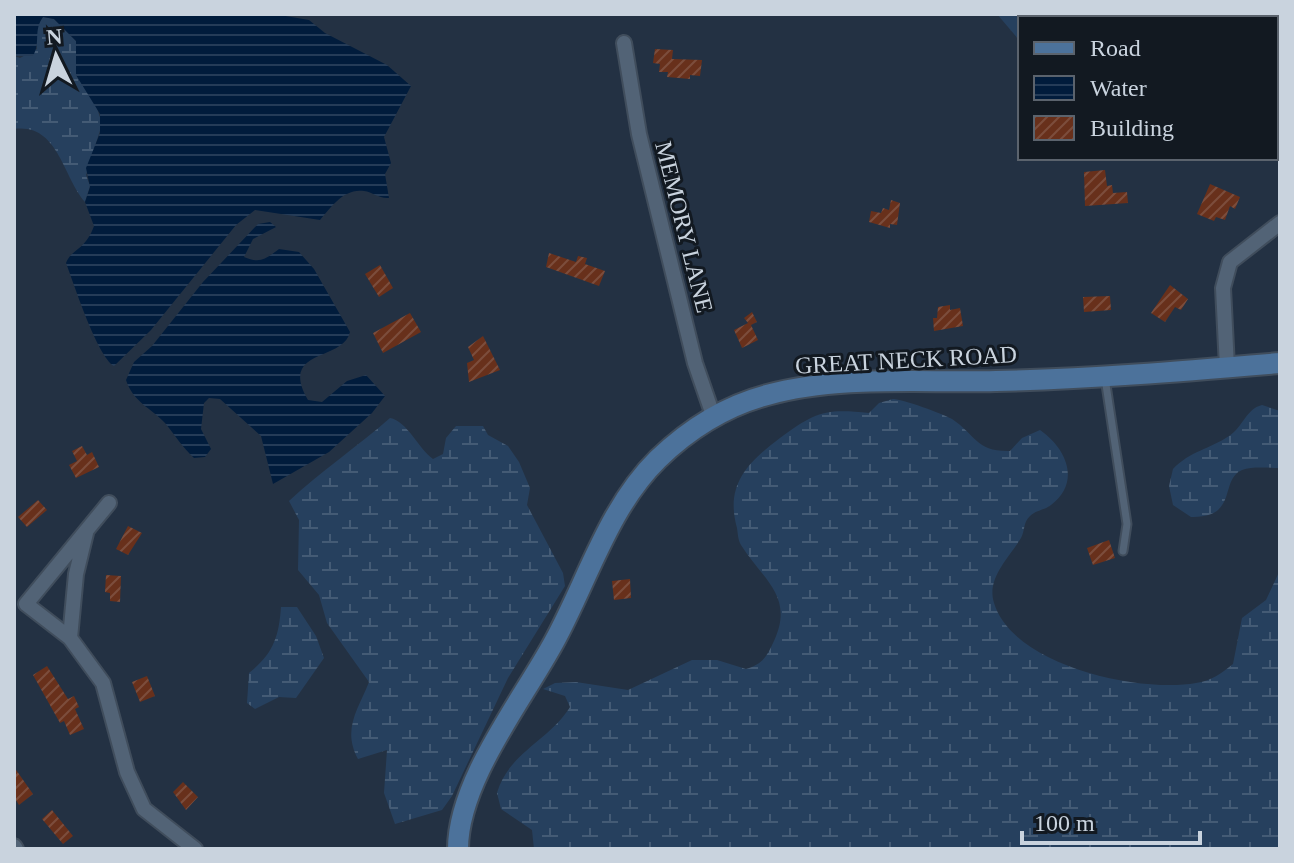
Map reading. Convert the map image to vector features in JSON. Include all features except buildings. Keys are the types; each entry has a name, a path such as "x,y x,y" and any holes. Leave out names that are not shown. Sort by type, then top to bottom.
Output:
{"street":[{"name":"MEMORY LANE","path":"624,43 639,134 695,363 714,418"},
{"path":"1227,367 1223,288 1230,262 1280,223"},
{"name":"GREAT NECK ROAD","path":"458,849 459,831 473,786 570,612 621,508 658,459 714,418 758,398 797,389 1105,376 1280,363"},
{"path":"109,503 26,604 70,638 106,688 127,772 140,803 155,821 195,849"},
{"path":"70,638 76,574 87,529"}],"lane":[{"path":"1105,376 1127,524 1123,551"}],"green space":[{"path":"997,14 1159,14 1018,16 1018,39"},
{"path":"43,17 54,19 76,41 76,75 96,105 102,124 86,175 90,186 85,202 50,142 29,129 14,129 14,56 20,58 37,49 35,30"},
{"path":"893,399 952,419 990,449 1010,451 1022,438 1040,430 1057,446 1067,466 1066,486 1051,505 1028,518 1021,538 996,576 992,594 1006,625 1051,659 1112,679 1143,684 1172,685 1207,680 1233,664 1242,618 1266,600 1280,570 1280,849 534,849 532,830 501,809 497,793 510,767 562,719 570,707 565,696 543,689 555,683 576,682 628,690 692,660 717,660 746,669 760,662 774,641 781,612 773,589 739,541 734,499 742,476 768,447 812,417 841,411 869,413 879,403"},
{"path":"1262,405 1280,411 1280,468 1242,470 1231,482 1222,505 1206,516 1191,517 1173,505 1169,486 1173,469 1186,458 1229,436 1252,410"},
{"path":"390,418 402,424 433,459 443,454 446,438 456,426 483,426 488,435 508,446 530,488 527,505 563,573 565,586 508,678 452,796 442,810 395,824 384,793 387,750 358,759 351,738 353,720 369,682 327,623 319,595 298,570 299,520 289,501"},
{"path":"281,607 297,607 316,636 324,658 296,698 279,697 255,709 247,703 249,673 264,659 273,644"}],"water":[{"path":"14,14 274,14 309,20 325,33 387,65 411,86 384,137 391,163 385,174 389,198 364,191 350,192 320,220 255,210 236,225 151,330 114,366 107,360 93,335 66,263 87,240 94,226 85,202 90,187 86,168 100,133 100,114 76,75 76,41 54,19 43,17 33,56 14,56"},
{"path":"270,222 276,227 253,239 244,257 263,259 279,249 299,252 314,269 350,332 345,341 306,364 301,372 301,383 308,400 322,402 347,381 366,375 385,396 372,413 329,452 273,484 261,436 220,399 209,398 204,403 201,429 211,449 205,457 194,458 165,423 138,399 126,380 134,362 152,346 203,282 258,224"}]}
